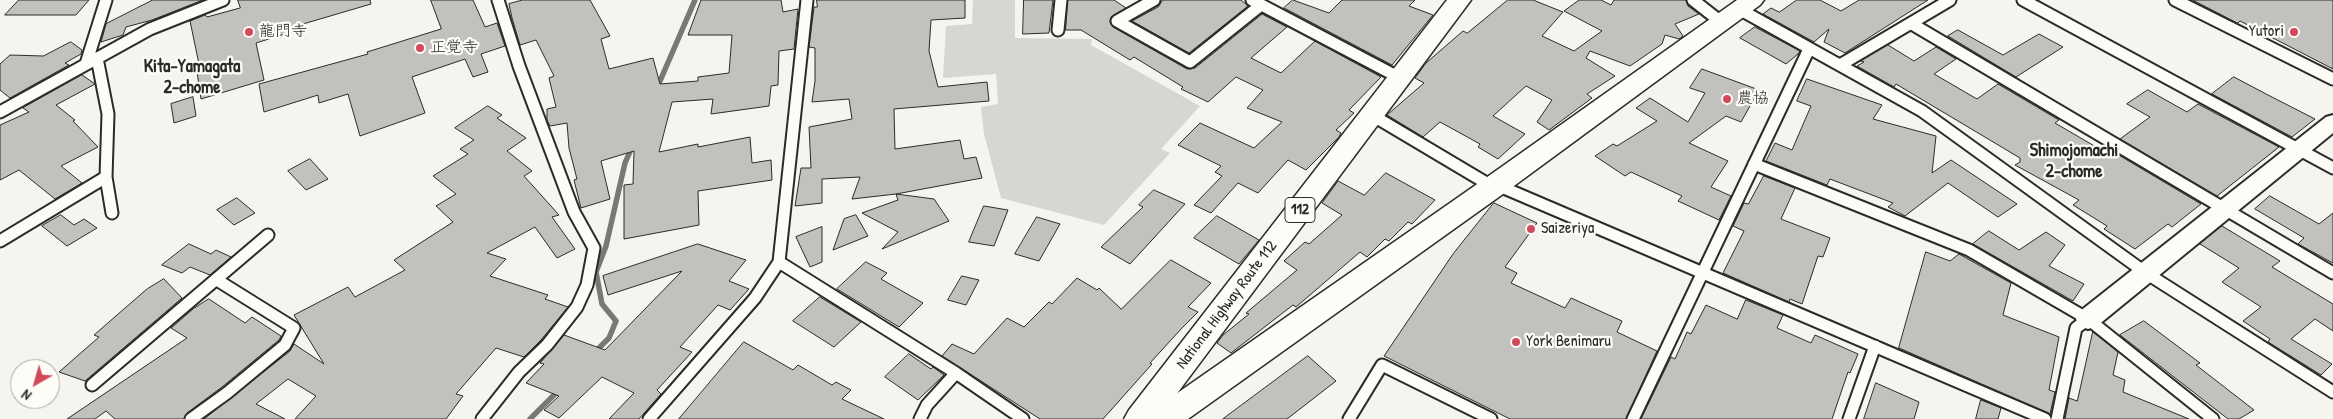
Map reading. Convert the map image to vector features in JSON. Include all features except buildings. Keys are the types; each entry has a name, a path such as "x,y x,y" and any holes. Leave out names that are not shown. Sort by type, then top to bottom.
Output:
{"main road":[{"name":"National Highway Route 112","path":"1140,419 1459,0"},
{"path":"1164,419 1495,186 1737,10"}],"street":[{"path":"2088,318 2333,122"}],"lane":[{"path":"86,64 106,0"},
{"path":"0,112 150,29 223,0"},
{"path":"482,419 519,372 547,345 577,307 587,285 594,248 574,212 519,66 498,0"},
{"path":"649,419 755,298 779,262 807,0"},
{"path":"1058,30 1061,0"},
{"path":"1154,0 1117,22 1190,62 1257,3 1400,78"},
{"path":"1693,0 1737,10 1922,111 2146,273 2333,392"},
{"path":"1840,65 1950,0"},
{"path":"2023,0 2333,168"},
{"path":"2175,0 2333,79"},
{"path":"1912,24 2333,273"},
{"path":"1633,419 1809,49"},
{"path":"97,58 108,114 106,177 112,213"},
{"path":"1372,115 1495,186 1702,272 2045,419"},
{"path":"1754,164 1969,250 2088,318 2213,419"},
{"path":"0,241 106,177"},
{"path":"92,385 268,235"},
{"path":"779,262 956,373 1023,419"},
{"path":"191,419 227,393 285,345 294,328 217,280"},
{"path":"2057,419 2076,328 2088,318"},
{"path":"1849,419 1875,346"},
{"path":"1349,419 1382,365 1491,419"},
{"path":"920,419 928,405 956,373"}],"shaded area":[{"path":"973,0 1015,0 1015,38 1092,39 1091,45 1200,106 1161,149 1170,153 1104,225 1001,198 984,134 981,107 998,104 996,74 943,78 946,26 972,24"}],"waterway":[{"path":"657,88 695,0"},
{"path":"595,352 609,338 616,321 602,304 596,272 606,246 625,163 632,147"},
{"path":"530,419 559,390"}],"place":[{"name":"龍門寺","path":"249,32"},
{"name":"Yutori","path":"2294,32"},
{"name":"正覚寺","path":"420,48"},
{"name":"農協","path":"1727,99"},
{"name":"Saizeriya","path":"1531,229"},
{"name":"York Benimaru","path":"1516,342"}],"district":[{"name":"Kita-Yamagata 2-chome","path":"192,77"},
{"name":"Shimojomachi 2-chome","path":"2074,161"}]}
